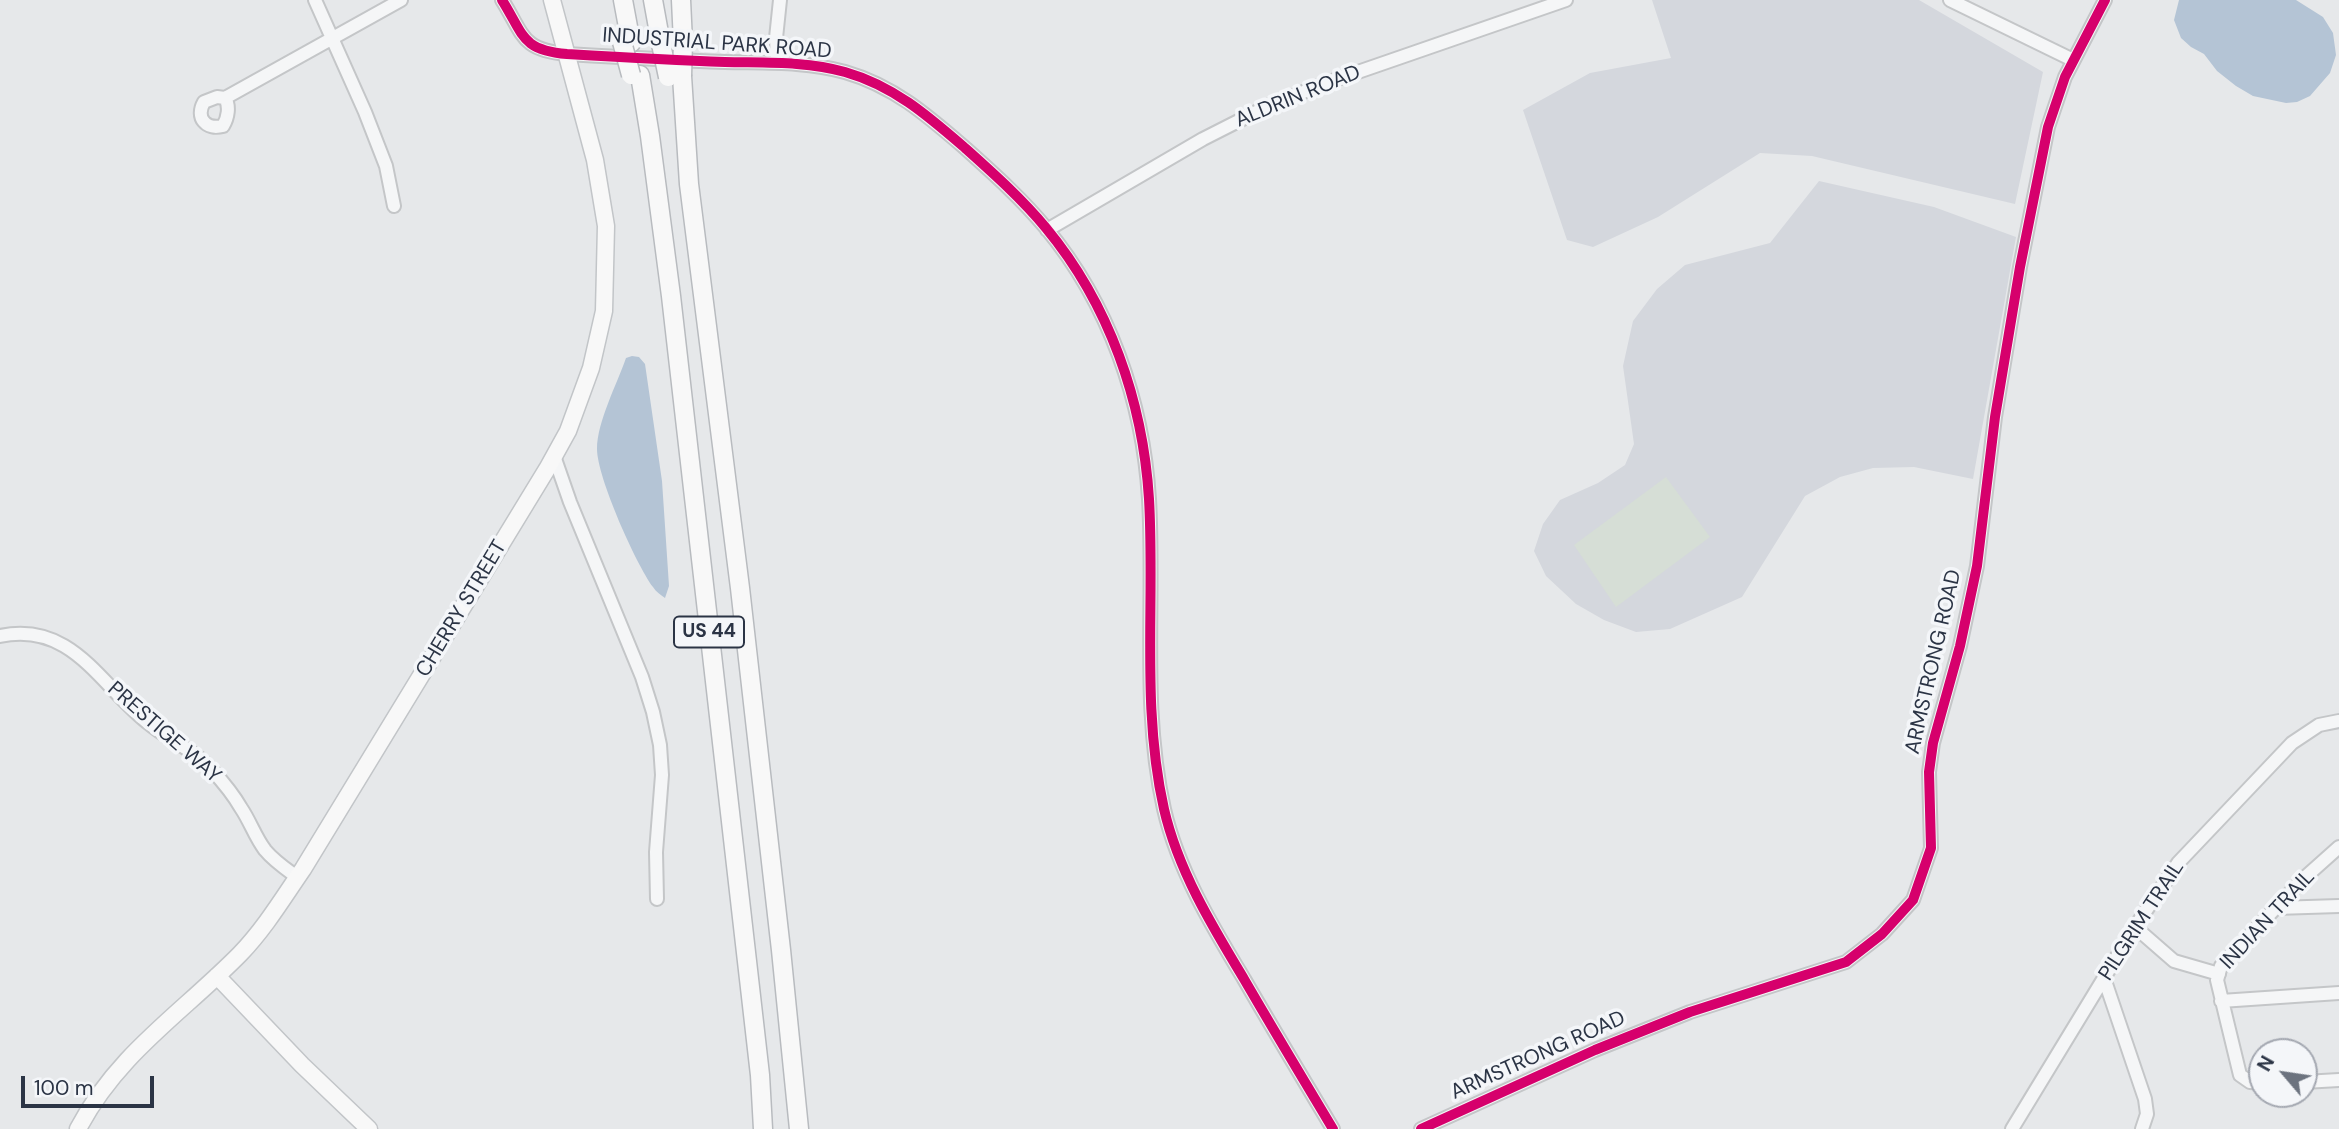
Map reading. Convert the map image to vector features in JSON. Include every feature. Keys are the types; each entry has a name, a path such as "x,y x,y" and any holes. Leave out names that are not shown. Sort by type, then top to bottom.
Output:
{"highway":[{"path":"611,0 627,42"},
{"path":"623,0 627,42"},
{"path":"653,0 662,44 675,77"},
{"path":"675,77 682,43 681,0"},
{"name":"US 44","path":"627,42 650,136 671,296 760,1075 763,1129"},
{"name":"US 44","path":"675,77 741,601 799,1129"}],"main road":[{"name":"CHERRY STREET","path":"78,1129 103,1087 132,1053 254,939 297,877 554,456 575,415 604,311 606,226 597,170 552,0"},
{"path":"217,976 302,1065 369,1129"}],"street":[{"path":"314,0 365,112 386,166 394,206"},
{"path":"225,98 401,0"},
{"name":"INDUSTRIAL PARK ROAD","path":"502,0 533,47 540,51 821,66 864,78 899,94 935,121 999,179 1047,230 1073,266 1104,320 1123,367 1139,421 1149,500 1153,734 1158,780 1171,834 1205,913 1333,1129"},
{"path":"777,63 776,38 780,0"},
{"name":"ALDRIN ROAD","path":"1047,230 1203,139 1270,106 1329,82 1566,0"},
{"path":"1950,0 1967,4 2073,60"},
{"name":"ARMSTRONG ROAD","path":"1421,1129 1595,1050 1690,1012 1846,962 1882,934 1913,900 1931,848 1929,772 1933,743 1960,646 1977,566 1985,515 1987,468 2020,267 2048,127 2073,60 2105,0"},
{"path":"554,456 570,502 642,677 653,712 660,745 662,775 656,852 657,899"},
{"name":"PRESTIGE WAY","path":"0,636 40,636 77,653 141,718 207,764 235,799 264,848 297,877"},
{"name":"PILGRIM TRAIL","path":"2012,1129 2135,927 2178,863 2268,766 2307,732 2322,724 2339,720"},
{"name":"INDIAN TRAIL","path":"2248,1079 2240,1075 2221,1001 2217,980 2221,966 2339,847"},
{"path":"2276,908 2339,906"},
{"path":"2135,927 2174,961 2219,974"},
{"path":"2104,978 2145,1099 2147,1114 2142,1129"},
{"path":"2221,1001 2339,993"},
{"path":"2318,1081 2339,1080"}],"shaded area":[{"path":"1652,0 1919,0 2043,72 2015,204 1812,156 1760,153 1658,217 1593,247 1567,240 1523,110 1590,73 1671,58"},
{"path":"1819,181 1934,207 2016,237 1973,479 1914,467 1873,468 1840,477 1805,496 1742,597 1670,629 1636,632 1604,620 1576,604 1546,576 1534,551 1543,524 1560,500 1598,483 1625,465 1634,444 1623,366 1633,321 1657,289 1685,265 1770,243"},
{"path":"1666,477 1710,537 1616,607 1574,545"}],"water":[{"path":"2179,0 2296,0 2323,17 2333,33 2336,55 2330,73 2310,96 2297,102 2286,103 2253,96 2217,71 2204,54 2181,38 2174,20"},
{"path":"639,357 645,364 662,481 669,586 665,598 654,589 637,560 610,499 597,449 604,415 626,358"}],"cycle path":[{"path":"502,0 526,39 541,49 552,52 800,64 830,68 879,85 924,114 987,167 1037,217 1068,257 1105,321 1119,355 1139,426 1149,499 1153,732 1157,771 1170,832 1187,876 1208,918 1333,1129"},
{"path":"1421,1129 1595,1050 1690,1012 1846,962 1882,934 1913,900 1931,848 1929,772 1933,743 1960,646 1977,566 1995,417 2020,267 2048,127 2065,77 2105,0"}]}
